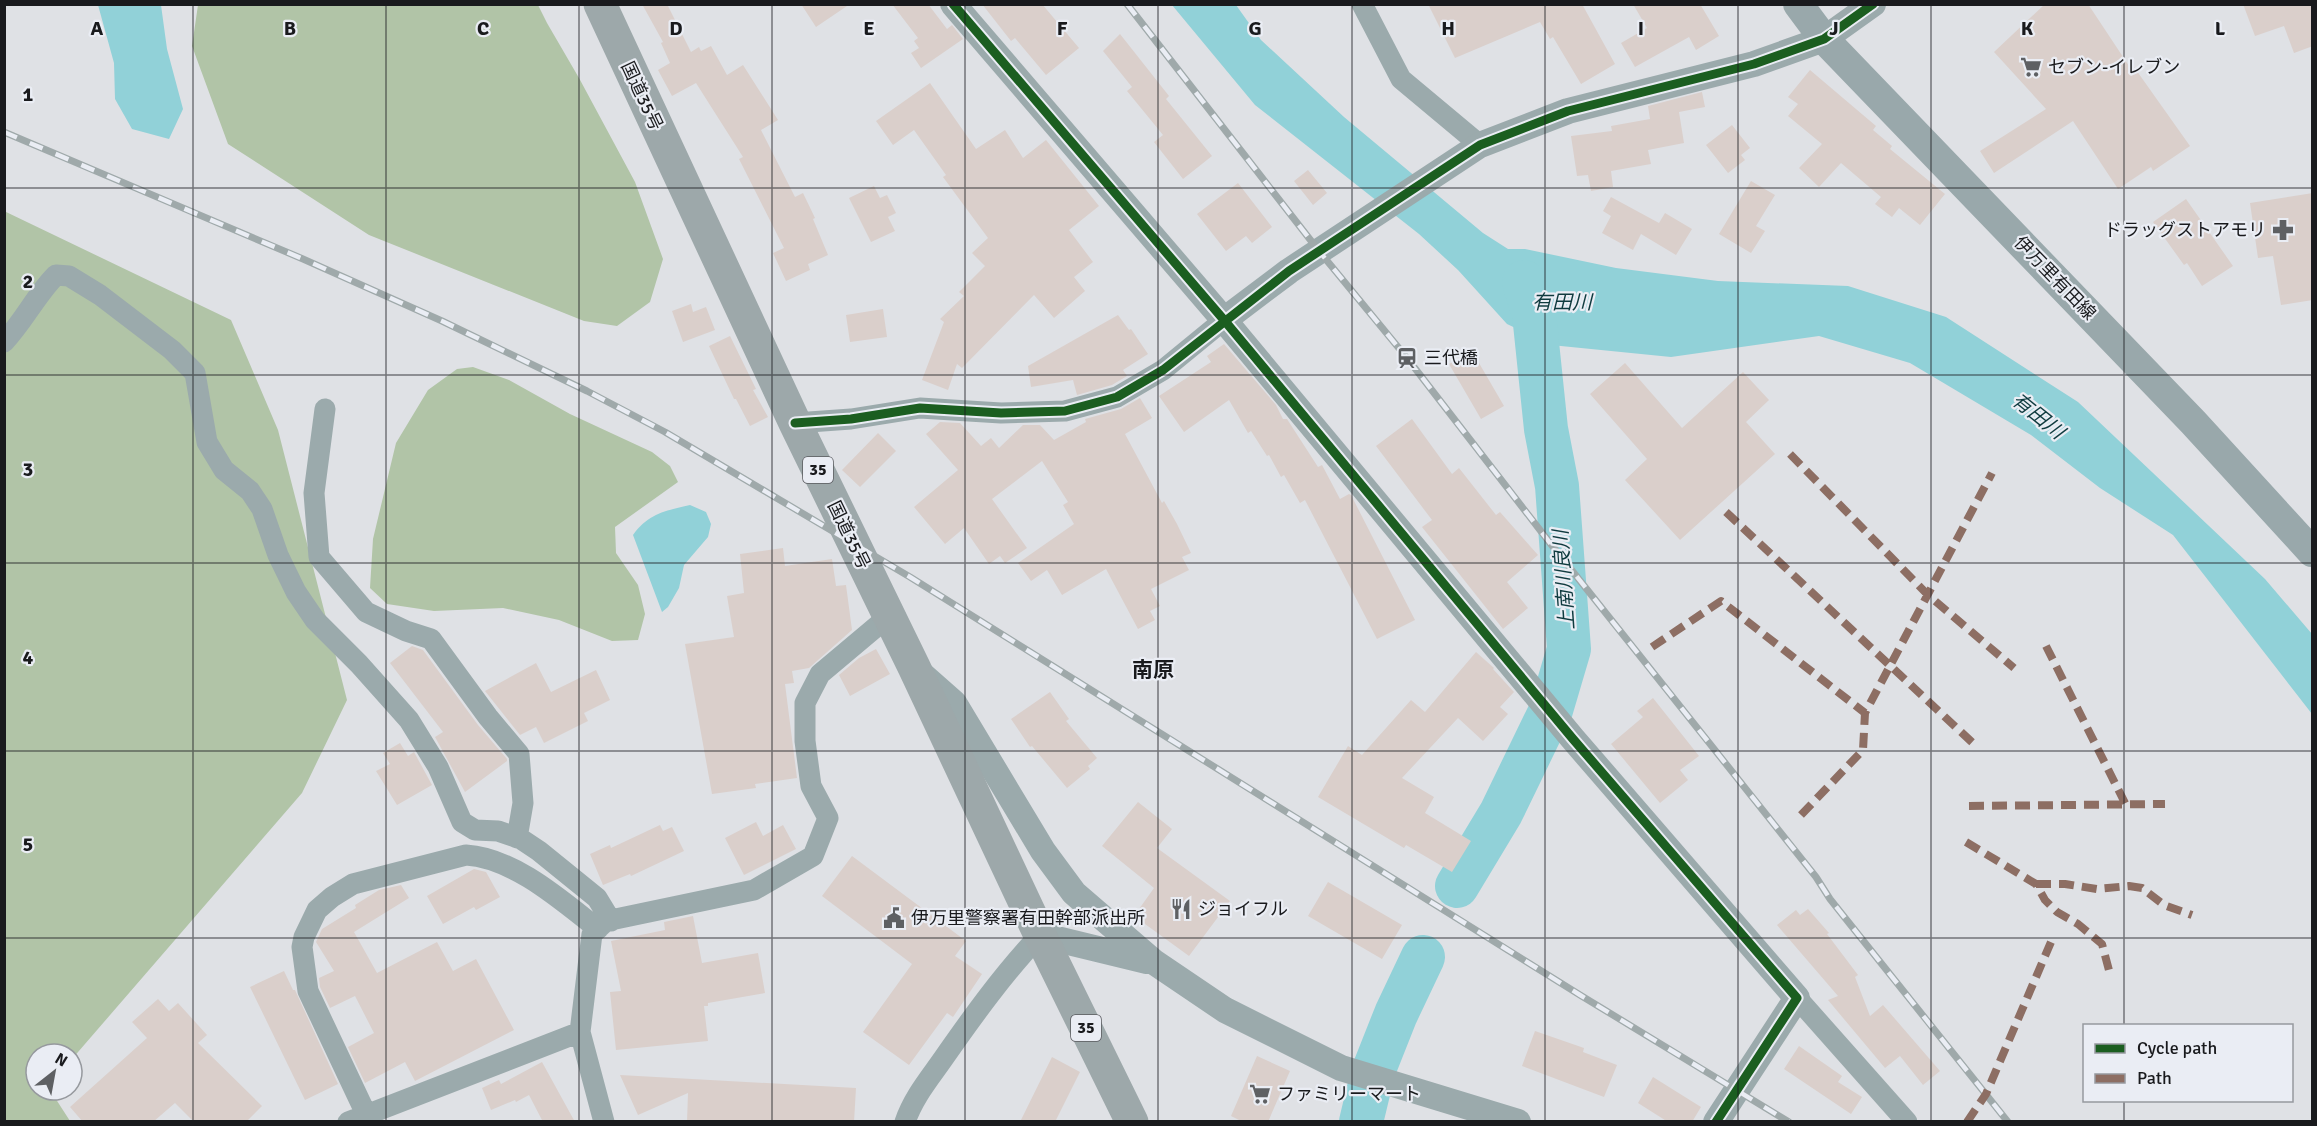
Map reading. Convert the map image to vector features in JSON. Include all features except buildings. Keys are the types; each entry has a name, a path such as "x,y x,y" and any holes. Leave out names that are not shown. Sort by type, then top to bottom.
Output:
{"highway":[{"name":"国道35号","path":"600,4 795,423 1040,935"},
{"name":"35","path":"1040,935 1132,1122"}],"main road":[{"name":"伊万里有田線","path":"1798,4 1824,39 2185,414 2313,552"}],"street":[{"path":"953,4 1224,320 1573,739 1907,1122"},
{"path":"1362,4 1401,79 1480,146"},
{"path":"795,423 851,419 920,408 1001,412 1065,411 1117,396 1163,370 1289,271 1480,146 1568,111 1754,64 1824,39 1873,4"},
{"path":"4,342 27,314 40,292 56,275 63,275 69,276 100,295 172,350 195,373 207,442 224,470 250,491 262,509 278,555 296,592 315,621 359,664 409,720 438,767 462,822 475,830 498,831 517,838 539,851 597,898 604,925"},
{"path":"325,409 314,493 320,557 366,612 406,631 431,639 488,717 519,754 523,803 517,838"},
{"path":"604,1122 580,1032 592,934 604,925 754,890 813,856 828,818 811,786 805,703 820,674 889,616"},
{"path":"914,668 954,703 1042,851 1074,892 1154,962 1225,1010 1341,1068 1518,1122"},
{"path":"580,1032 357,1118 308,991 302,947 304,937 317,910 353,884 466,855 492,858 604,925"},
{"path":"905,1122 910,1105 960,1034 1008,971 1040,935 1154,962"},
{"path":"1716,1122 1797,998"}],"green space":[{"path":"198,5 538,5 635,182 663,259 650,302 617,326 584,321 369,235 228,144 192,46"},
{"path":"4,211 231,320 278,430 347,700 302,793 84,1045 84,1042 24,1042 24,1102 58,1102 70,1121 5,1121"},
{"path":"473,367 509,380 570,414 652,452 670,466 678,482 615,527 616,553 638,585 645,614 638,640 612,641 559,620 503,608 434,611 387,604 370,588 373,539 396,443 428,390 457,369"}],"water":[{"path":"98,5 161,5 167,49 183,109 169,139 132,129 115,99 114,63"},
{"name":"有田川","path":"1172,5 1236,5 1261,40 1344,117 1483,233 1508,249 1525,249 1616,268 1718,281 1848,286 1946,317 2078,402 2265,579 2312,634 2312,714 2173,535 2100,488 2031,435 1910,363 1819,336 1671,357 1551,345 1507,324 1458,270 1419,234 1255,105"},
{"path":"690,505 706,512 711,524 708,537 684,565 679,588 668,607 662,612 633,535 651,517"}],"waterway":[{"name":"上南川良川","path":"1457,886 1501,813 1551,710 1569,649 1557,486 1546,429 1534,314 1524,282"},
{"name":"上南川良川","path":"1361,1122 1373,1072 1396,1014 1423,957"}],"railway":[{"path":"1127,4 1319,251 1407,358 1550,543 1816,877 1830,899 2008,1122"},
{"path":"4,132 303,259 442,321 587,391 665,432 910,577 1580,995 1789,1122"}],"marked path":[{"path":"1790,454 1928,595 2014,668"},
{"path":"1801,815 1863,750 1865,713 1992,473"},
{"path":"1726,512 1976,746"},
{"path":"1652,647 1721,601 1865,713"},
{"path":"2046,646 2126,805"},
{"path":"1969,806 2165,804"},
{"path":"1966,842 2036,884 2045,900 2057,912 2078,924 2102,944 2110,974"},
{"path":"2036,884 2065,884 2097,889 2129,886 2142,888 2164,905 2192,915"},
{"path":"1967,1122 1986,1094 2051,942"}],"cycle path":[{"path":"953,4 1224,320 1573,739 1797,998 1716,1122"},
{"path":"795,423 851,419 920,408 1001,413 1065,411 1117,397 1163,370 1289,271 1480,145 1568,111 1754,64 1824,39 1873,4"}],"place":[{"name":"セブン-イレブン","path":"2031,67"},
{"name":"ドラッグストアモリ","path":"2283,230"},
{"name":"三代橋","path":"1407,358"},
{"name":"ジョイフル","path":"1181,909"},
{"name":"伊万里警察署有田幹部派出所","path":"894,918"},
{"name":"ファミリーマート","path":"1260,1094"}],"district":[{"name":"南原","path":"1153,670"}]}
